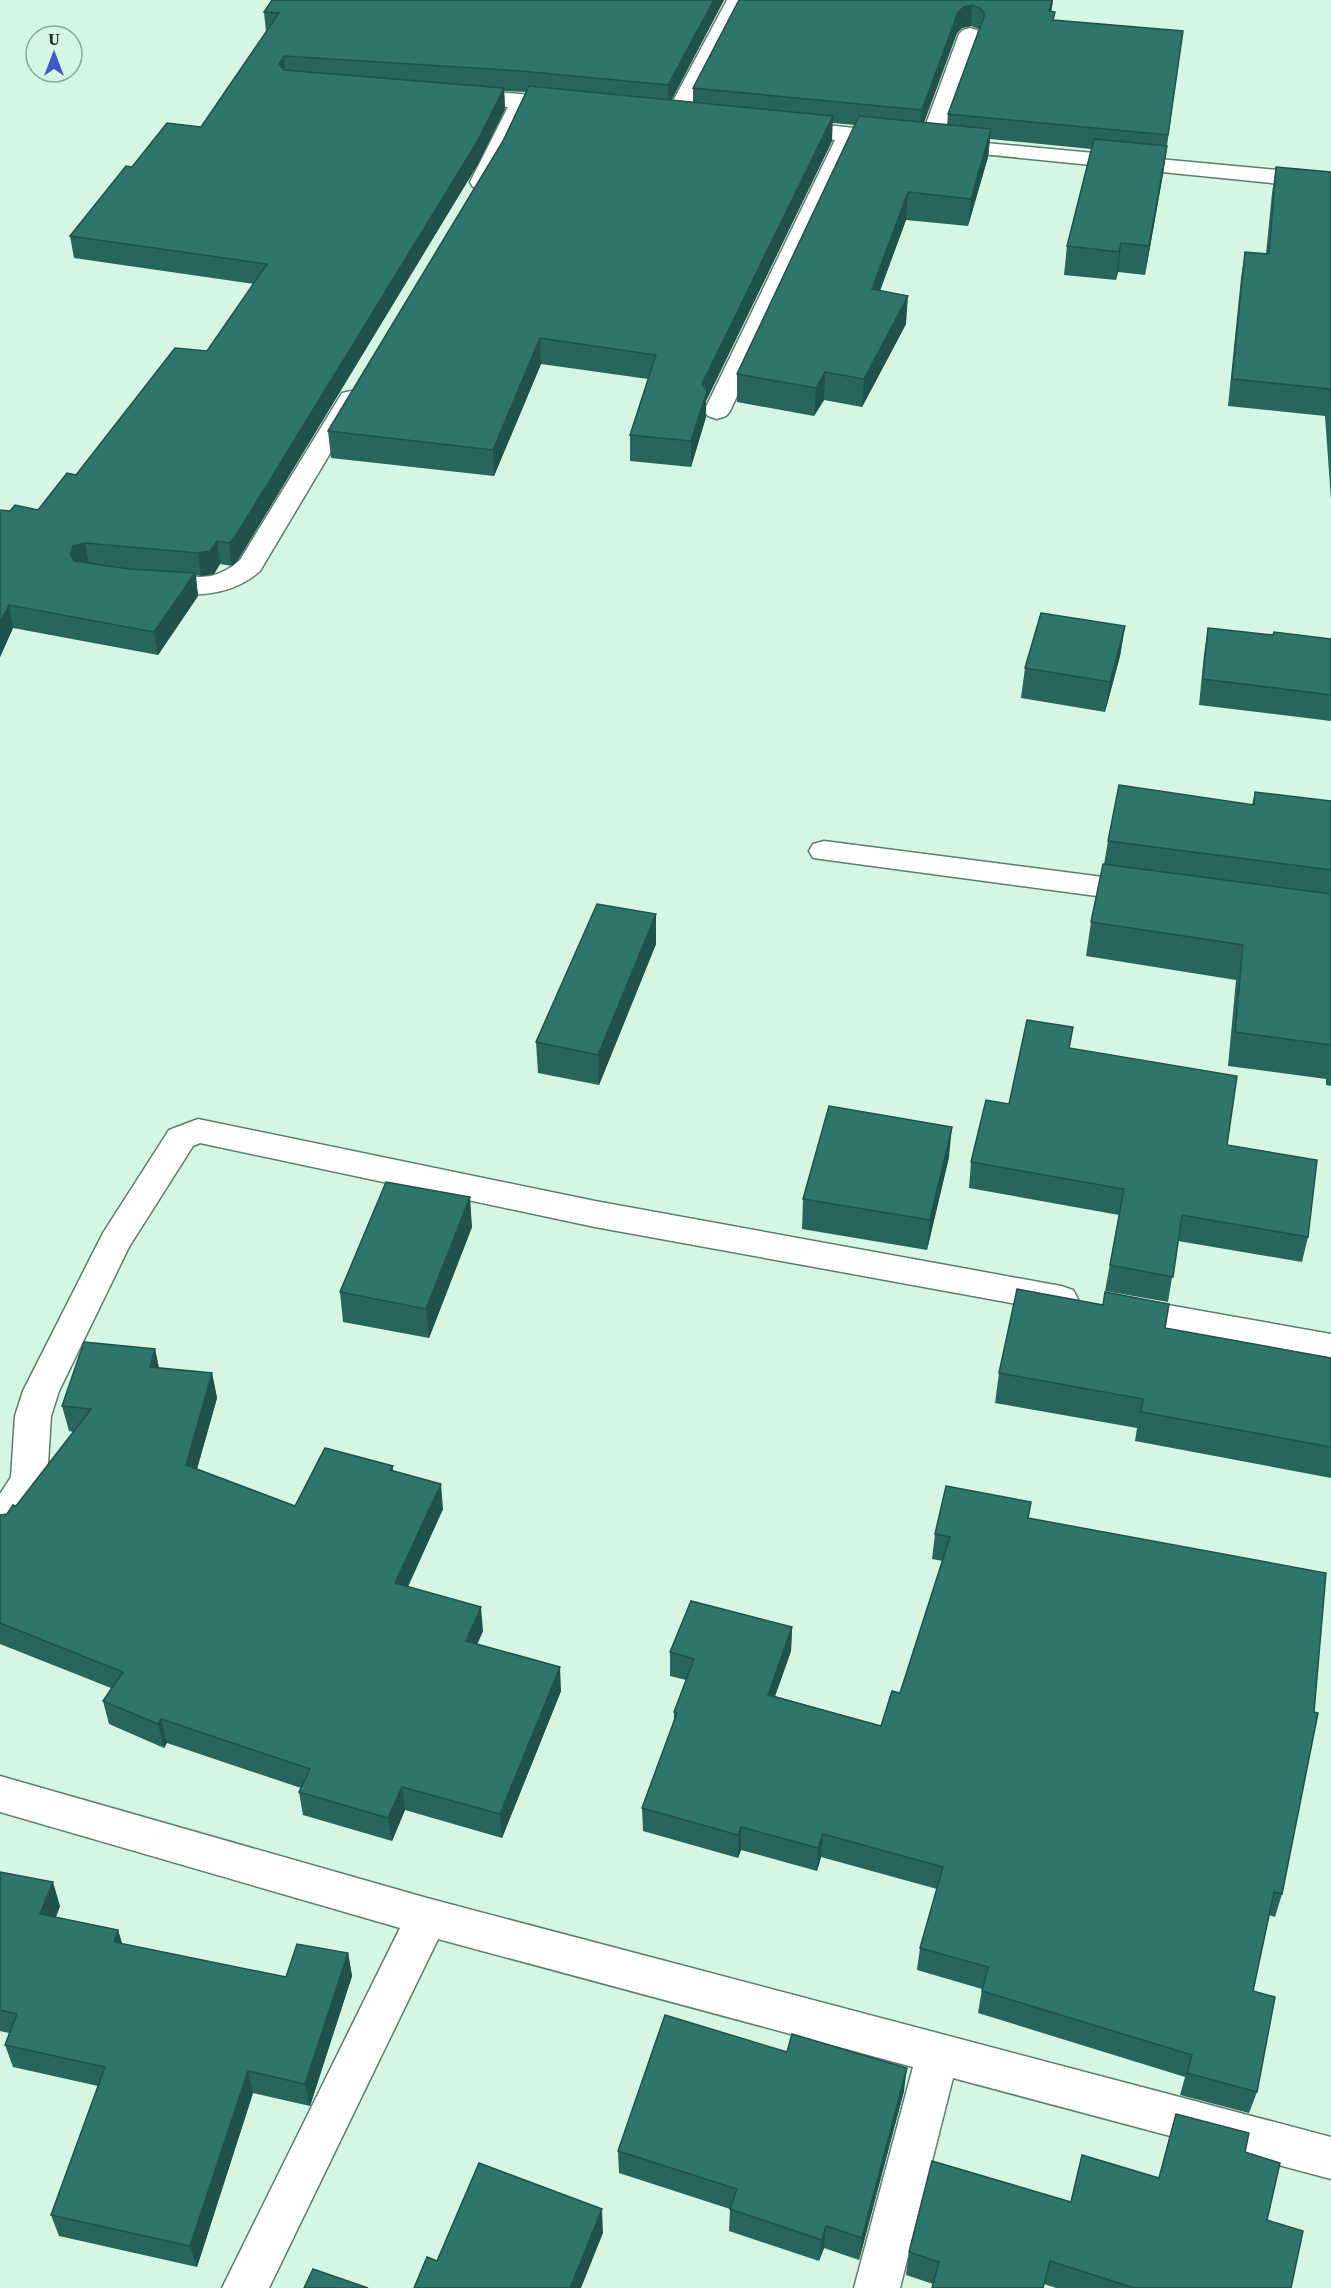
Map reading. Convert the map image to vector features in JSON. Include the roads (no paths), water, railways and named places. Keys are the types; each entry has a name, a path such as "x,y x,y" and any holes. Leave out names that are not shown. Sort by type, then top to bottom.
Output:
{"street":[{"path":"676,116 737,0"},
{"path":"930,143 970,34"},
{"path":"442,95 593,108"},
{"path":"468,204 491,165 522,101"},
{"path":"653,114 699,118"},
{"path":"768,126 1331,183"},
{"path":"717,411 848,135"},
{"path":"134,580 201,586 225,584 241,576 251,565 366,374"},
{"path":"824,851 1166,895"},
{"path":"0,1525 29,1479 33,1416 41,1391 115,1242 181,1138 198,1131 595,1214 1331,1348"},
{"path":"0,1794 427,1917 1331,2158"},
{"path":"245,2288 427,1917"},
{"path":"877,2288 938,2053"}]}
